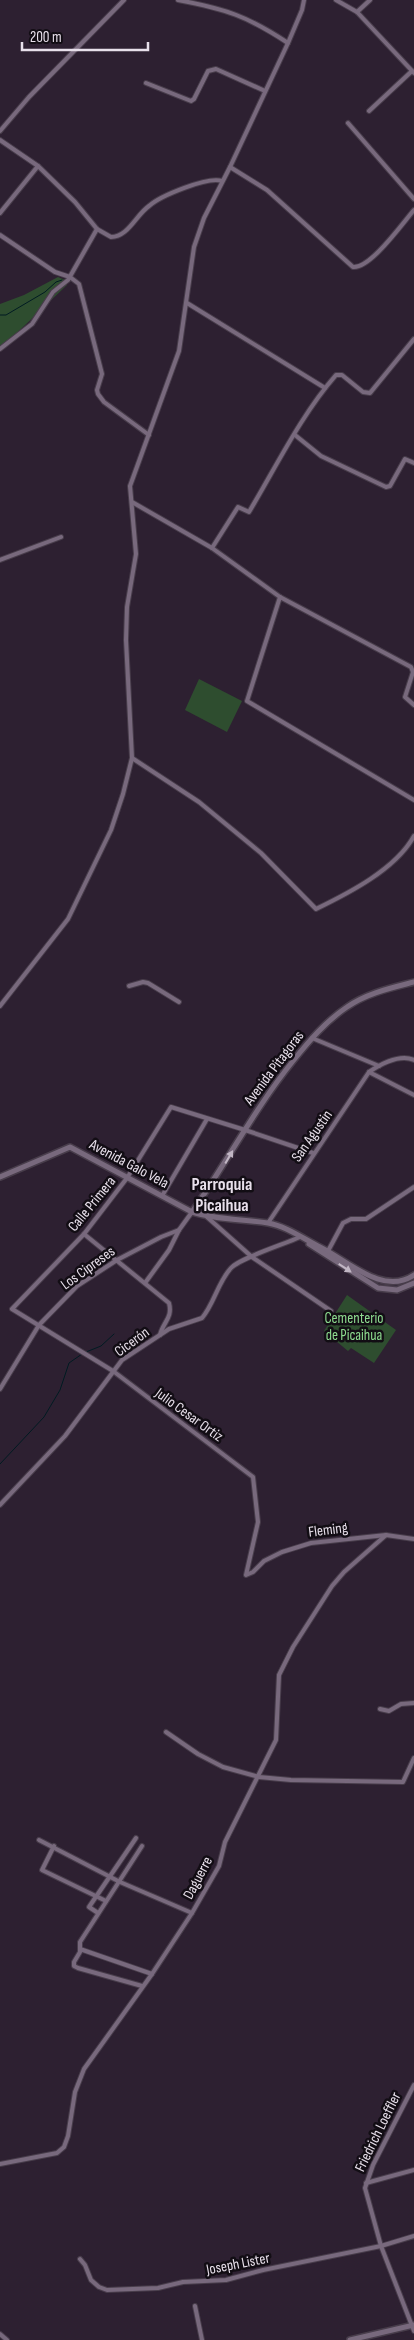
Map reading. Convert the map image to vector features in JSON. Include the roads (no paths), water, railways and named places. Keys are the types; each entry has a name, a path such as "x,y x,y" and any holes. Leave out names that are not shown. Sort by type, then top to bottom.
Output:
{"main road":[{"name":"Avenida Pitagoras","path":"192,1212 216,1178 273,1086 312,1038 347,1007 376,992 414,982"},
{"name":"Avenida Galo Vela","path":"0,1177 70,1147 192,1212 207,1217 268,1223 328,1251 384,1282 405,1281 414,1275"},
{"name":"Avenida Galo Vela","path":"303,1239 310,1246 378,1288 396,1290 414,1283"},
{"path":"350,2340 412,2325"}],"street":[{"path":"0,131 29,97 124,0"},
{"path":"178,0 235,13 259,24 288,43"},
{"path":"0,1006 68,918 110,830 132,758 126,640 127,607 136,554 130,486 179,351 194,247 204,218 266,91 302,10 304,0"},
{"path":"336,0 357,12 413,72 369,111"},
{"path":"357,12 370,0"},
{"path":"146,82 187,102 194,99 208,71 216,69 266,91"},
{"path":"348,123 414,199"},
{"path":"1,141 19,155 38,166 75,202 97,230 111,237 118,237 142,212 157,200 198,183 222,181"},
{"path":"0,213 38,166"},
{"path":"230,167 274,196 353,267 363,265 371,258 414,210"},
{"path":"0,350 32,324 53,292 70,277 97,230"},
{"path":"0,235 55,272 70,277 80,287 102,374 97,390 98,394 104,402 149,434"},
{"path":"187,303 325,388"},
{"path":"212,548 238,508 249,512 295,435 325,388 336,375 340,374 363,392 373,392 414,339"},
{"path":"295,435 321,456 386,487 390,486 405,460 414,463"},
{"path":"132,502 212,548 280,597 411,666 413,672 405,697 414,706"},
{"path":"0,560 61,537"},
{"path":"280,597 247,701 414,800"},
{"path":"132,758 199,802 262,853 316,909 355,890 403,852 414,836"},
{"path":"129,986 142,982 179,1002"},
{"path":"312,1038 379,1066"},
{"name":"San Agustin","path":"268,1223 369,1072 379,1066 404,1058 414,1060"},
{"path":"369,1072 414,1095"},
{"name":"Calle Primera","path":"39,1325 12,1310 84,1234 127,1178 171,1107 207,1120"},
{"path":"162,1196 207,1120 244,1130 313,1154"},
{"path":"328,1251 344,1223 351,1219 366,1220 414,1187"},
{"path":"145,1283 169,1250 179,1230 192,1212"},
{"path":"207,1217 252,1257 331,1311"},
{"name":"Los Cipreses","path":"0,1389 39,1325 77,1286 117,1260 161,1236 179,1230"},
{"path":"84,1234 169,1304 171,1311 169,1319 160,1335"},
{"name":"Cicerón","path":"0,1505 65,1436 122,1360 176,1325 202,1318 230,1269 240,1260 303,1239"},
{"name":"Julio Cesar Ortiz","path":"39,1325 89,1355 253,1476 258,1522 253,1550 245,1573 246,1575 253,1572"},
{"name":"Fleming","path":"253,1572 264,1561 293,1547 311,1543 386,1535 414,1539"},
{"name":"Daguerre","path":"0,2164 61,2151 71,2126 73,2099 80,2077 152,1974 192,1913 219,1866 225,1842 276,1740 279,1675 293,1647 332,1586 344,1572 386,1535"},
{"path":"380,1709 389,1711 400,1704 414,1703"},
{"path":"166,1732 198,1754 223,1767 259,1777 291,1780 403,1782 414,1758"},
{"path":"98,1913 89,1909 136,1838"},
{"path":"39,1840 54,1846 120,1882 192,1913"},
{"path":"54,1846 42,1870 106,1901"},
{"path":"142,1846 80,1942 80,1949 74,1962 76,1967 142,1986"},
{"path":"80,1949 152,1974"},
{"name":"Friedrich Loeffler","path":"414,2085 373,2165 366,2183 366,2195 381,2246 414,2332"},
{"path":"366,2183 414,2170"},
{"name":"Joseph Lister","path":"80,2259 85,2265 91,2280 99,2287 108,2290 150,2288 183,2282 217,2282 381,2246 414,2236"},
{"path":"195,2306 202,2340"},
{"path":"0,2334 7,2340"}],"waterway":[{"path":"0,315 6,315 62,280"},
{"path":"86,1352 101,1346 114,1334"},
{"path":"0,1464 44,1417 60,1390 69,1363 82,1354"}],"district":[{"name":"Parroquia Picaihua","path":"222,1194"}],"park label":[{"name":"Cementerio de Picaihua","path":"354,1326"}]}
